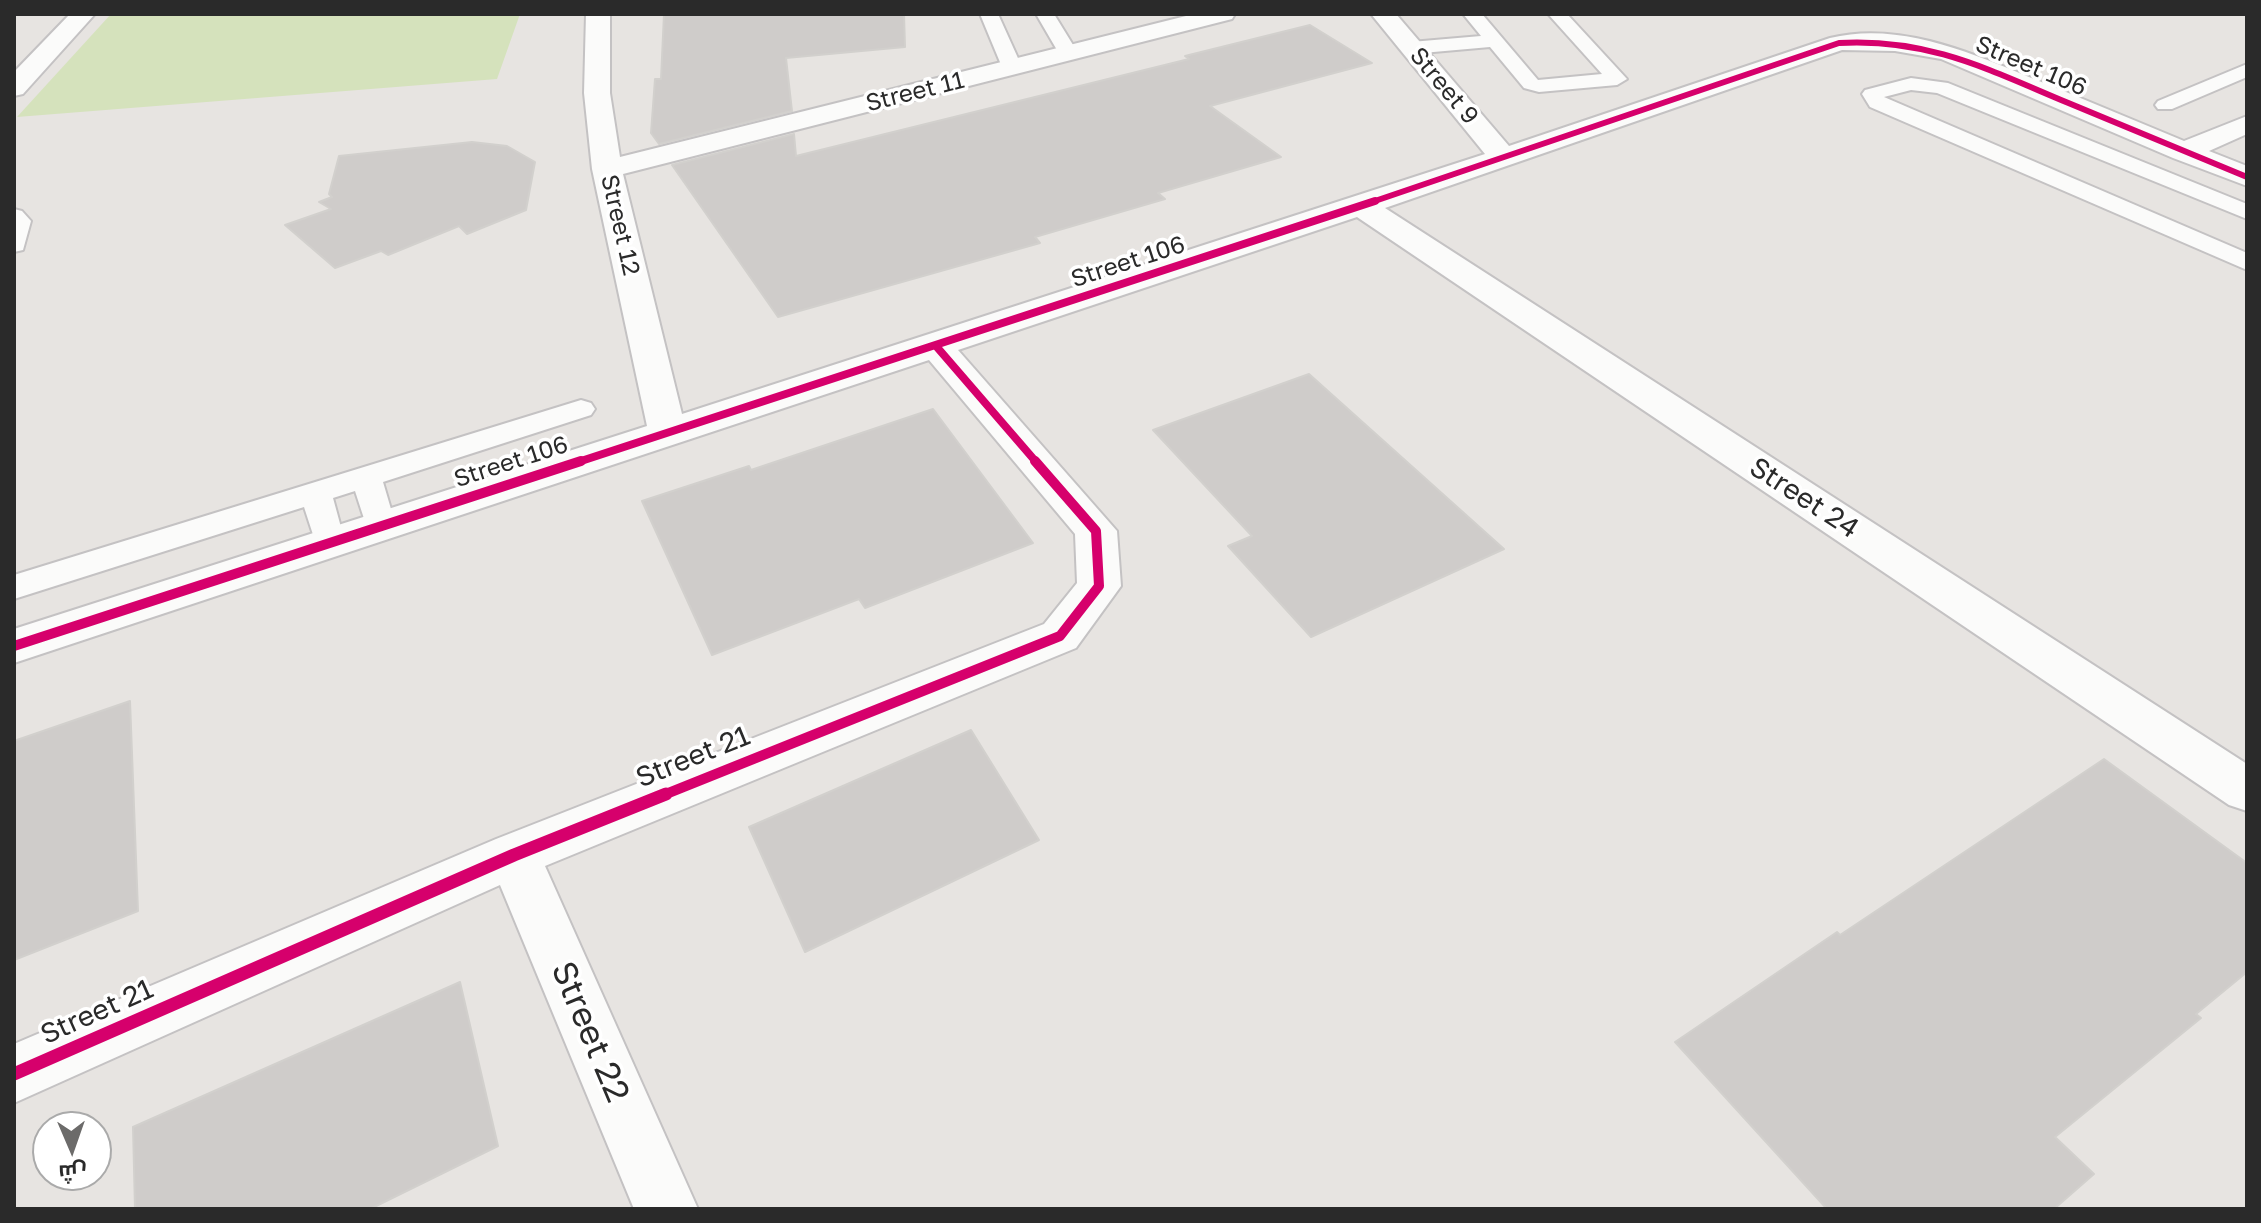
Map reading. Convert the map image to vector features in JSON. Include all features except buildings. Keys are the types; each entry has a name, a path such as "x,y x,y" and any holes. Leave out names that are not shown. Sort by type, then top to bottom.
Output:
{"street":[{"path":"14,88 83,14"},
{"name":"Street 12","path":"598,14 597,93 607,169 667,432"},
{"name":"Street 11","path":"607,169 1223,14"},
{"name":"Street 9","path":"1383,14 1504,159"},
{"name":"Street 106","path":"14,646 1504,159 1839,43 1875,40 1950,54 2247,177"},
{"path":"14,60 42,58"},
{"path":"2183,152 2247,124"},
{"name":"Street 24","path":"1361,206 2247,790"},
{"name":"Street 21","path":"14,1074 514,855 1060,636 1099,586 1096,531 936,346"},
{"name":"Street 22","path":"514,855 666,1209"}],"lane":[{"path":"989,14 1012,67"},
{"path":"1045,14 1068,53"},
{"path":"1472,14 1531,84 1539,86 1617,79 1557,14"},
{"path":"1419,57 1495,41"},
{"path":"1419,57 1509,59"},
{"path":"2165,105 2247,70"},
{"path":"2247,212 1941,87 1911,84 1872,94 1877,103 2247,262"},
{"path":"14,216 19,221 19,230 14,245"},
{"path":"14,587 581,409"},
{"path":"366,476 380,526"},
{"path":"316,492 329,542"}],"green space":[{"path":"111,14 520,14 497,79 17,117"}],"cycle path":[{"path":"14,646 1361,206 1839,43 1895,44 1950,54 2247,177"},
{"path":"14,1074 514,855 1060,636 1099,586 1096,531 936,346"}]}
